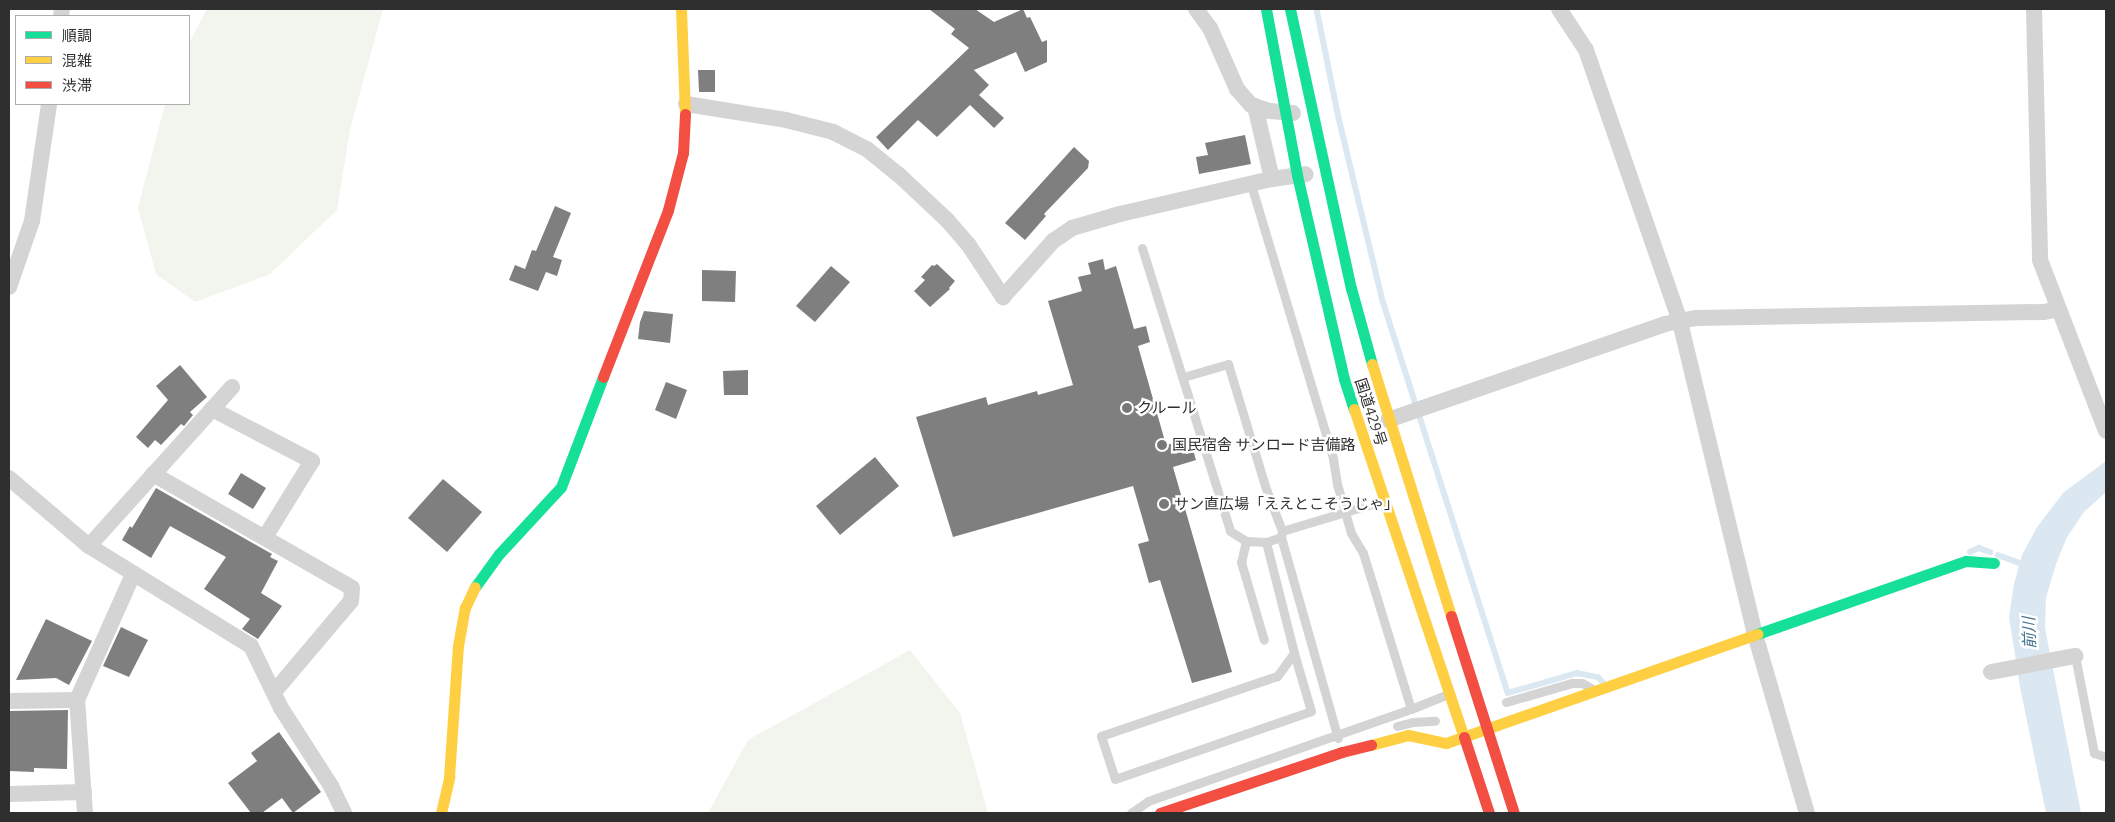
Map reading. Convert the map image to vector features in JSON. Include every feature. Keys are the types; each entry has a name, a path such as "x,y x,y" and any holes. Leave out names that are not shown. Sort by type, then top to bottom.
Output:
{"main road":[{"path":"441,813 449,777 458,646 465,608 478,581 499,554 561,487 668,210 683,153 686,104 681,9"},
{"name":"国道429号","path":"1266,9 1297,175 1344,379 1398,497 1487,728 1514,813"},
{"name":"国道429号","path":"1290,9 1351,288 1388,420 1398,497 1450,693 1489,813"},
{"path":"1160,813 1339,743 1408,735 1446,743 1754,630 1966,561 1994,563"}],"street":[{"path":"1196,9 1210,28 1237,89 1251,105 1269,111 1313,115"},
{"path":"1559,9 1586,50 1680,322 1754,630 1807,813"},
{"path":"2034,9 2040,260 2106,431"},
{"path":"686,104 786,120 833,132 868,150 898,174 947,220 968,244 1002,297 1053,241 1072,228 1120,214 1272,179 1325,171"},
{"path":"9,287 32,221 49,105"},
{"path":"1255,106 1272,179"},
{"path":"1388,420 1665,324 1697,318 2044,312 2058,309"},
{"path":"88,546 232,387"},
{"path":"212,410 312,460 265,537"},
{"path":"154,474 352,588 351,601 274,692"},
{"path":"9,478 88,546 252,646 294,729 331,786 344,813"},
{"path":"85,813 77,700 133,574"},
{"path":"1994,671 2072,656"},
{"path":"9,701 77,700"},
{"path":"9,794 84,792"}],"lane":[{"path":"1251,184 1333,458 1337,484 1351,534 1363,554 1411,709"},
{"path":"1142,248 1230,531 1246,541 1266,542 1281,534 1398,497"},
{"path":"1182,377 1228,364 1281,534 1339,743"},
{"path":"1246,541 1241,562 1264,640"},
{"path":"1266,542 1294,653 1311,711 1115,779 1101,736 1277,676 1294,653"},
{"path":"2072,656 2094,753 2106,757"},
{"path":"1506,702 1572,683 1582,683 1594,690"},
{"path":"1339,743 1450,693"},
{"path":"1386,730 1413,722 1435,721"},
{"path":"1131,813 1148,801 1367,735"}],"shaded area":[{"path":"207,9 383,9 350,129 337,210 270,274 195,302 156,274 138,208 165,105 190,105 190,41"},
{"path":"910,650 960,713 988,813 708,813 748,740"}],"water":[{"name":"前川","path":"2106,461 2106,492 2084,512 2067,537 2056,564 2046,598 2045,628 2081,813 2046,813 2020,687 2009,617 2014,584 2022,555 2037,527 2064,492"}],"building":[{"path":"929,9 975,9 994,22 1023,9 1027,18 1030,17 1042,42 1047,40 1047,62 1025,72 1016,52 974,70 989,85 979,95 1004,118 994,128 970,105 937,137 918,120 888,150 876,137 969,48 951,34 955,29"},
{"path":"698,70 715,70 715,92 699,92"},
{"path":"1245,135 1251,164 1199,174 1196,157 1208,155 1205,143"},
{"path":"1074,147 1089,161 1088,168 1044,214 1046,216 1025,240 1005,223"},
{"path":"555,206 571,213 553,257 562,260 557,276 546,272 538,291 509,280 515,265 525,269 532,250 536,251"},
{"path":"1103,259 1105,270 1116,266 1134,329 1146,326 1150,342 1138,346 1166,445 1190,439 1196,460 1173,467 1232,672 1192,683 1160,580 1149,583 1138,544 1149,541 1133,486 953,537 916,417 986,397 988,405 1037,391 1038,395 1073,385 1048,301 1082,291 1078,277 1091,274 1088,263"},
{"path":"937,264 955,281 950,289 930,307 914,291 925,280 921,277 932,265"},
{"path":"831,266 850,282 815,322 796,306"},
{"path":"702,270 736,271 735,302 702,301"},
{"path":"644,311 673,314 670,343 638,339 640,322"},
{"path":"180,365 207,397 190,412 193,415 184,426 181,424 161,445 155,440 148,448 136,437 168,400 156,386"},
{"path":"748,370 748,395 724,395 723,371"},
{"path":"666,382 687,390 676,419 655,410"},
{"path":"875,457 899,486 840,535 816,506"},
{"path":"241,473 266,488 253,509 228,494"},
{"path":"443,479 482,512 447,552 408,518"},
{"path":"156,488 272,554 270,557 278,561 261,593 282,606 258,639 242,629 250,619 204,589 226,557 170,526 151,558 122,540 130,526 132,528"},
{"path":"46,619 92,641 69,685 56,678 16,680"},
{"path":"121,627 148,640 129,677 103,666"},
{"path":"68,710 67,769 34,768 34,772 9,771 9,711"},
{"path":"279,732 321,792 293,813 282,798 262,813 251,813 228,783 257,761 251,753"}],"waterway":[{"path":"1317,9 1339,118 1383,301 1508,693 1577,673 1598,677 1603,682"},
{"path":"1970,552 1979,548 1990,552"},
{"path":"1998,555 2025,565"}],"traffic: fast":[{"path":"1266,9 1297,175 1344,379 1354,409"},
{"path":"1290,9 1351,288 1372,364"},
{"path":"475,587 499,554 561,487 603,377"},
{"path":"1757,634 1966,561 1994,563"}],"traffic: slow":[{"path":"681,9 685,114"},
{"path":"1372,364 1451,616"},
{"path":"1354,409 1464,737"},
{"path":"441,813 449,777 458,646 465,608 475,587"},
{"path":"1371,745 1408,735 1446,743 1757,634"}],"traffic: jam":[{"path":"603,377 668,210 683,153 685,114"},
{"path":"1451,616 1514,813"},
{"path":"1464,737 1489,813"},
{"path":"1160,813 1342,752 1371,745"}],"place":[{"name":"クルール","path":"1127,408"},
{"name":"国民宿舎 サンロード吉備路","path":"1162,445"},
{"name":"サン直広場「ええとこそうじゃ」","path":"1164,504"}]}
